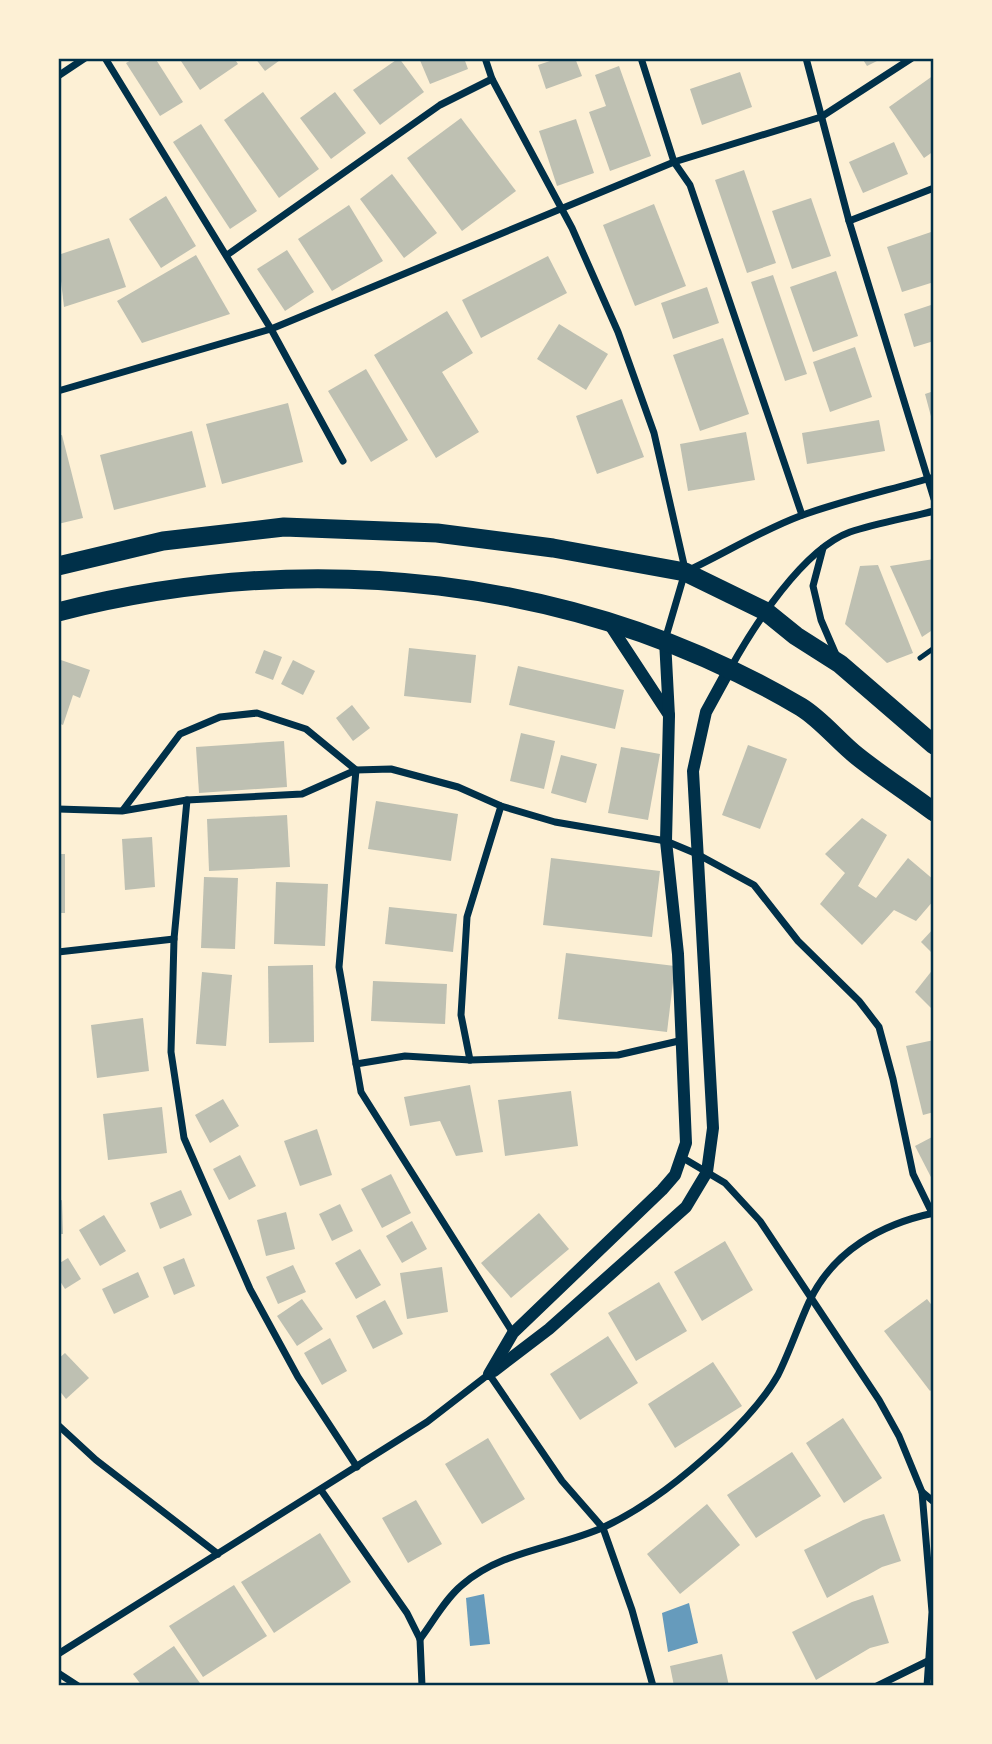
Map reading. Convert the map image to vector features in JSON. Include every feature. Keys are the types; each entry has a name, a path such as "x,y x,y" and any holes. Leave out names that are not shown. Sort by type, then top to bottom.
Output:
{"highway":[{"path":"58,566 163,541 284,527 437,533 553,548 685,572 765,611 796,636 840,664 934,745"},
{"path":"58,612 164,592 323,576 394,580 536,600 664,640 804,709 857,756 934,812"}],"street":[{"path":"58,76 85,58"},
{"path":"105,58 271,329 343,461"},
{"path":"485,58 492,79 561,206 618,332 654,433 685,572 664,640 669,716 666,841 683,1039 686,1143 683,1158 662,1190 513,1333 489,1374"},
{"path":"640,58 674,162 690,185 802,515"},
{"path":"806,58 849,221 930,478 934,499"},
{"path":"58,391 271,329 561,206 674,162 821,117 912,58"},
{"path":"227,255 440,105 492,79"},
{"path":"849,221 934,188"},
{"path":"685,572 802,515 930,478"},
{"path":"58,1654 427,1422 549,1329 686,1207 707,1172 713,1128 693,771 706,712 765,611 824,547 848,533 934,511"},
{"path":"824,547 813,586 821,620 840,664"},
{"path":"608,622 669,716"},
{"path":"122,811 180,734 220,717 257,713 306,729 356,770"},
{"path":"58,809 122,811 187,800 302,794 356,770 391,769 458,787 501,806 555,822 666,841 697,854 754,885 798,941 859,1001 879,1027 913,1174 933,1213 891,1226 858,1243 839,1259 810,1299 777,1377 751,1410 683,1476 647,1503 603,1528 544,1545 495,1564 472,1578 461,1585 420,1639"},
{"path":"356,770 339,967 360,1092 513,1333"},
{"path":"187,800 174,939 171,1052 184,1138 208,1200 250,1289 298,1377 358,1467"},
{"path":"470,1060 461,1016 467,917 501,806"},
{"path":"58,952 174,939"},
{"path":"356,1064 405,1056 470,1060 618,1055 683,1039"},
{"path":"683,1158 725,1183 760,1221 879,1400 899,1436 922,1492 932,1612 932,1660 927,1686"},
{"path":"489,1374 562,1481 603,1528 632,1610 653,1686"},
{"path":"58,1425 96,1460 218,1554"},
{"path":"321,1490 407,1613 420,1639 422,1686"},
{"path":"922,1492 934,1502"},
{"path":"877,1686 932,1660"},
{"path":"58,1673 78,1686"}],"lane":[{"path":"920,658 934,648"}],"water":[{"path":"484,1594 490,1644 470,1646 466,1598"},
{"path":"689,1603 698,1643 668,1652 662,1613"}],"building":[{"path":"135,58 155,58 183,102 160,116 126,63"},
{"path":"179,58 234,58 238,64 200,90"},
{"path":"255,58 283,58 265,71"},
{"path":"399,58 424,92 380,125 353,90"},
{"path":"419,58 464,58 468,69 430,84"},
{"path":"559,58 575,58 582,76 546,89 538,65"},
{"path":"862,58 883,58 867,66"},
{"path":"619,66 651,156 610,171 589,112 606,106 595,75"},
{"path":"740,72 752,107 702,125 690,89"},
{"path":"934,75 934,151 924,158 889,107"},
{"path":"263,92 319,169 279,198 224,120"},
{"path":"335,92 366,133 331,159 300,118"},
{"path":"461,118 516,191 462,231 407,158"},
{"path":"576,119 594,173 557,186 539,131"},
{"path":"201,124 257,211 230,229 173,142"},
{"path":"894,142 908,174 863,193 849,162"},
{"path":"744,170 776,263 747,273 715,180"},
{"path":"392,174 437,233 404,258 360,199"},
{"path":"166,196 196,246 161,268 129,219"},
{"path":"811,198 831,256 792,269 772,211"},
{"path":"654,204 686,286 635,306 603,225"},
{"path":"349,205 383,261 332,291 298,239"},
{"path":"934,231 934,282 902,292 887,247"},
{"path":"109,238 126,287 64,307 58,255"},
{"path":"287,250 314,292 285,311 257,269"},
{"path":"196,255 230,314 142,343 117,301"},
{"path":"548,256 567,293 481,338 462,300"},
{"path":"836,271 858,336 813,352 790,287"},
{"path":"773,275 807,374 785,381 751,282"},
{"path":"707,287 719,323 673,339 661,303"},
{"path":"934,304 934,341 914,347 904,314"},
{"path":"447,311 473,353 442,372 479,432 436,458 374,355"},
{"path":"559,324 608,354 586,390 537,359"},
{"path":"723,338 749,414 700,431 673,355"},
{"path":"855,347 872,397 830,412 813,362"},
{"path":"366,369 408,440 371,462 328,391"},
{"path":"934,391 934,424 933,424 925,394"},
{"path":"622,399 644,457 597,474 576,416"},
{"path":"288,403 303,462 222,484 206,424"},
{"path":"879,420 885,451 807,464 802,433"},
{"path":"192,431 206,487 114,510 100,455"},
{"path":"746,432 755,480 688,491 680,444"},
{"path":"62,435 83,518 58,524 58,436"},
{"path":"934,559 934,629 922,637 890,566"},
{"path":"878,565 913,653 887,663 845,624 860,566"},
{"path":"409,648 476,655 471,703 404,696"},
{"path":"264,650 282,657 273,680 255,673"},
{"path":"58,659 90,670 80,698 73,695 63,725 58,723"},
{"path":"293,660 315,671 303,695 281,684"},
{"path":"518,666 624,690 615,729 509,705"},
{"path":"352,705 370,728 353,741 336,718"},
{"path":"521,733 555,741 544,789 510,781"},
{"path":"284,741 287,787 199,793 196,747"},
{"path":"748,745 787,759 760,829 722,815"},
{"path":"621,747 660,754 648,820 608,813"},
{"path":"561,755 597,764 586,803 551,793"},
{"path":"376,801 458,814 451,861 368,849"},
{"path":"287,815 290,867 209,871 207,819"},
{"path":"862,818 887,835 858,886 876,898 908,858 934,880 934,900 916,921 894,910 862,945 820,904 845,873 825,854"},
{"path":"152,837 155,887 125,890 122,839"},
{"path":"58,854 65,854 65,913 58,913"},
{"path":"551,858 660,871 652,937 543,925"},
{"path":"204,877 238,878 235,949 201,948"},
{"path":"276,882 328,884 325,946 274,944"},
{"path":"389,907 457,914 453,952 385,944"},
{"path":"934,928 934,955 921,942"},
{"path":"566,953 675,966 667,1032 558,1019"},
{"path":"313,965 314,1042 269,1043 268,966"},
{"path":"934,968 934,1011 915,992"},
{"path":"202,972 232,975 226,1046 196,1044"},
{"path":"373,981 447,984 445,1024 371,1021"},
{"path":"143,1018 149,1071 97,1078 91,1025"},
{"path":"934,1040 934,1112 923,1115 906,1046"},
{"path":"470,1085 483,1152 456,1156 440,1121 410,1126 404,1097"},
{"path":"571,1091 578,1146 505,1156 498,1100"},
{"path":"223,1099 239,1126 210,1143 195,1115"},
{"path":"162,1107 167,1153 108,1160 103,1114"},
{"path":"317,1129 332,1175 300,1186 284,1141"},
{"path":"934,1136 934,1183 915,1146"},
{"path":"240,1155 256,1186 229,1200 213,1169"},
{"path":"391,1174 411,1213 382,1228 361,1189"},
{"path":"181,1190 192,1215 160,1229 150,1203"},
{"path":"62,1200 63,1234 58,1234 58,1201"},
{"path":"340,1204 353,1231 332,1241 319,1214"},
{"path":"286,1212 295,1249 266,1256 257,1220"},
{"path":"539,1213 569,1249 511,1298 481,1263"},
{"path":"104,1215 126,1251 100,1266 79,1230"},
{"path":"412,1221 427,1249 402,1263 386,1236"},
{"path":"725,1241 753,1290 702,1321 674,1272"},
{"path":"360,1249 381,1285 356,1299 335,1263"},
{"path":"68,1258 81,1279 65,1289 58,1278 58,1264"},
{"path":"184,1258 195,1286 174,1295 163,1267"},
{"path":"293,1265 306,1292 278,1304 266,1277"},
{"path":"442,1267 448,1312 407,1319 400,1273"},
{"path":"138,1272 149,1297 114,1314 102,1289"},
{"path":"659,1282 687,1331 636,1361 608,1313"},
{"path":"302,1299 323,1329 297,1346 277,1316"},
{"path":"927,1299 934,1308 934,1388 930,1391 884,1331"},
{"path":"385,1300 403,1334 373,1349 356,1316"},
{"path":"608,1336 638,1383 580,1420 550,1374"},
{"path":"330,1338 347,1371 322,1385 304,1353"},
{"path":"65,1353 89,1378 66,1399 58,1389 58,1359"},
{"path":"713,1362 742,1406 675,1448 648,1404"},
{"path":"843,1418 882,1478 844,1503 806,1443"},
{"path":"488,1438 525,1499 482,1524 445,1464"},
{"path":"792,1452 821,1496 756,1538 727,1495"},
{"path":"416,1500 442,1544 408,1563 382,1518"},
{"path":"707,1504 740,1545 680,1594 647,1554"},
{"path":"884,1514 901,1561 882,1567 827,1598 804,1550 863,1520"},
{"path":"320,1533 351,1582 274,1633 241,1582"},
{"path":"234,1585 267,1636 203,1677 169,1626"},
{"path":"873,1595 889,1643 870,1648 816,1680 792,1632 852,1602"},
{"path":"174,1646 202,1686 142,1686 133,1674"},
{"path":"722,1654 729,1686 674,1686 670,1666"}]}
